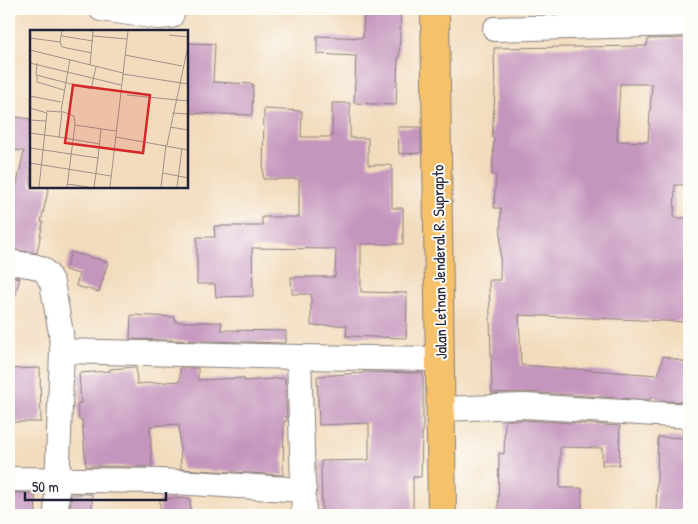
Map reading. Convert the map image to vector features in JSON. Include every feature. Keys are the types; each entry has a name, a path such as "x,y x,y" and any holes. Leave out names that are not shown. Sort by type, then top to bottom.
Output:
{"main road":[{"name":"Jalan Letnan Jenderal R. Suprapto","path":"435,9 442,515"}],"street":[{"path":"101,9 158,17 171,16 174,9"},
{"path":"495,29 689,24"},
{"path":"9,262 42,269 52,283 61,333 62,351 56,515"},
{"path":"62,351 299,358 440,359"},
{"path":"299,358 304,515"},
{"path":"441,409 524,406 689,416"},
{"path":"9,479 160,482 304,490"}],"building":[{"path":"364,9 401,9 396,105 354,103 356,56 317,54 317,36 363,38"},
{"path":"689,38 689,185 675,185 674,218 689,218 689,322 519,315 521,365 658,375 663,356 689,363 689,402 666,401 650,396 650,400 525,392 492,393 489,280 500,280 501,208 494,208 496,175 492,175 495,92 494,48 647,46 648,39","holes":["620,84 652,84 648,142 617,141"]},
{"path":"188,43 215,44 213,82 253,84 252,115 188,113"},
{"path":"332,103 350,103 350,138 368,138 368,165 392,165 392,208 403,208 403,244 361,244 361,292 407,293 406,338 346,336 347,325 311,326 311,294 292,294 291,277 335,277 336,249 252,248 253,296 216,297 215,284 197,284 197,237 215,237 214,226 262,226 262,217 299,217 299,179 263,179 264,109 302,111 301,137 332,137"},
{"path":"9,116 30,119 30,188 49,188 37,253 9,249 9,216 24,151 9,150"},
{"path":"398,127 421,127 421,153 399,154"},
{"path":"71,252 108,262 99,292 76,286 79,274 65,270"},
{"path":"9,276 20,278 13,303 9,303"},
{"path":"131,315 175,317 175,322 222,322 221,330 286,331 286,343 130,339"},
{"path":"136,367 137,384 180,381 180,368 198,368 198,380 244,378 244,381 285,378 287,421 284,421 283,475 181,469 179,424 150,426 152,467 86,466 82,420 79,420 77,403 81,403 79,373"},
{"path":"40,368 41,422 9,422 9,369"},
{"path":"363,372 423,373 421,477 413,477 413,515 322,515 321,461 369,460 369,423 319,425 317,376"},
{"path":"505,420 620,426 619,465 602,465 602,448 560,447 560,488 582,488 582,510 561,510 561,515 498,515 499,453 504,454"},
{"path":"658,437 689,438 686,515 656,515"},
{"path":"9,493 35,493 36,515 9,515"},
{"path":"71,494 92,494 92,515 70,515"},
{"path":"190,498 191,515 160,515 160,499"}]}
